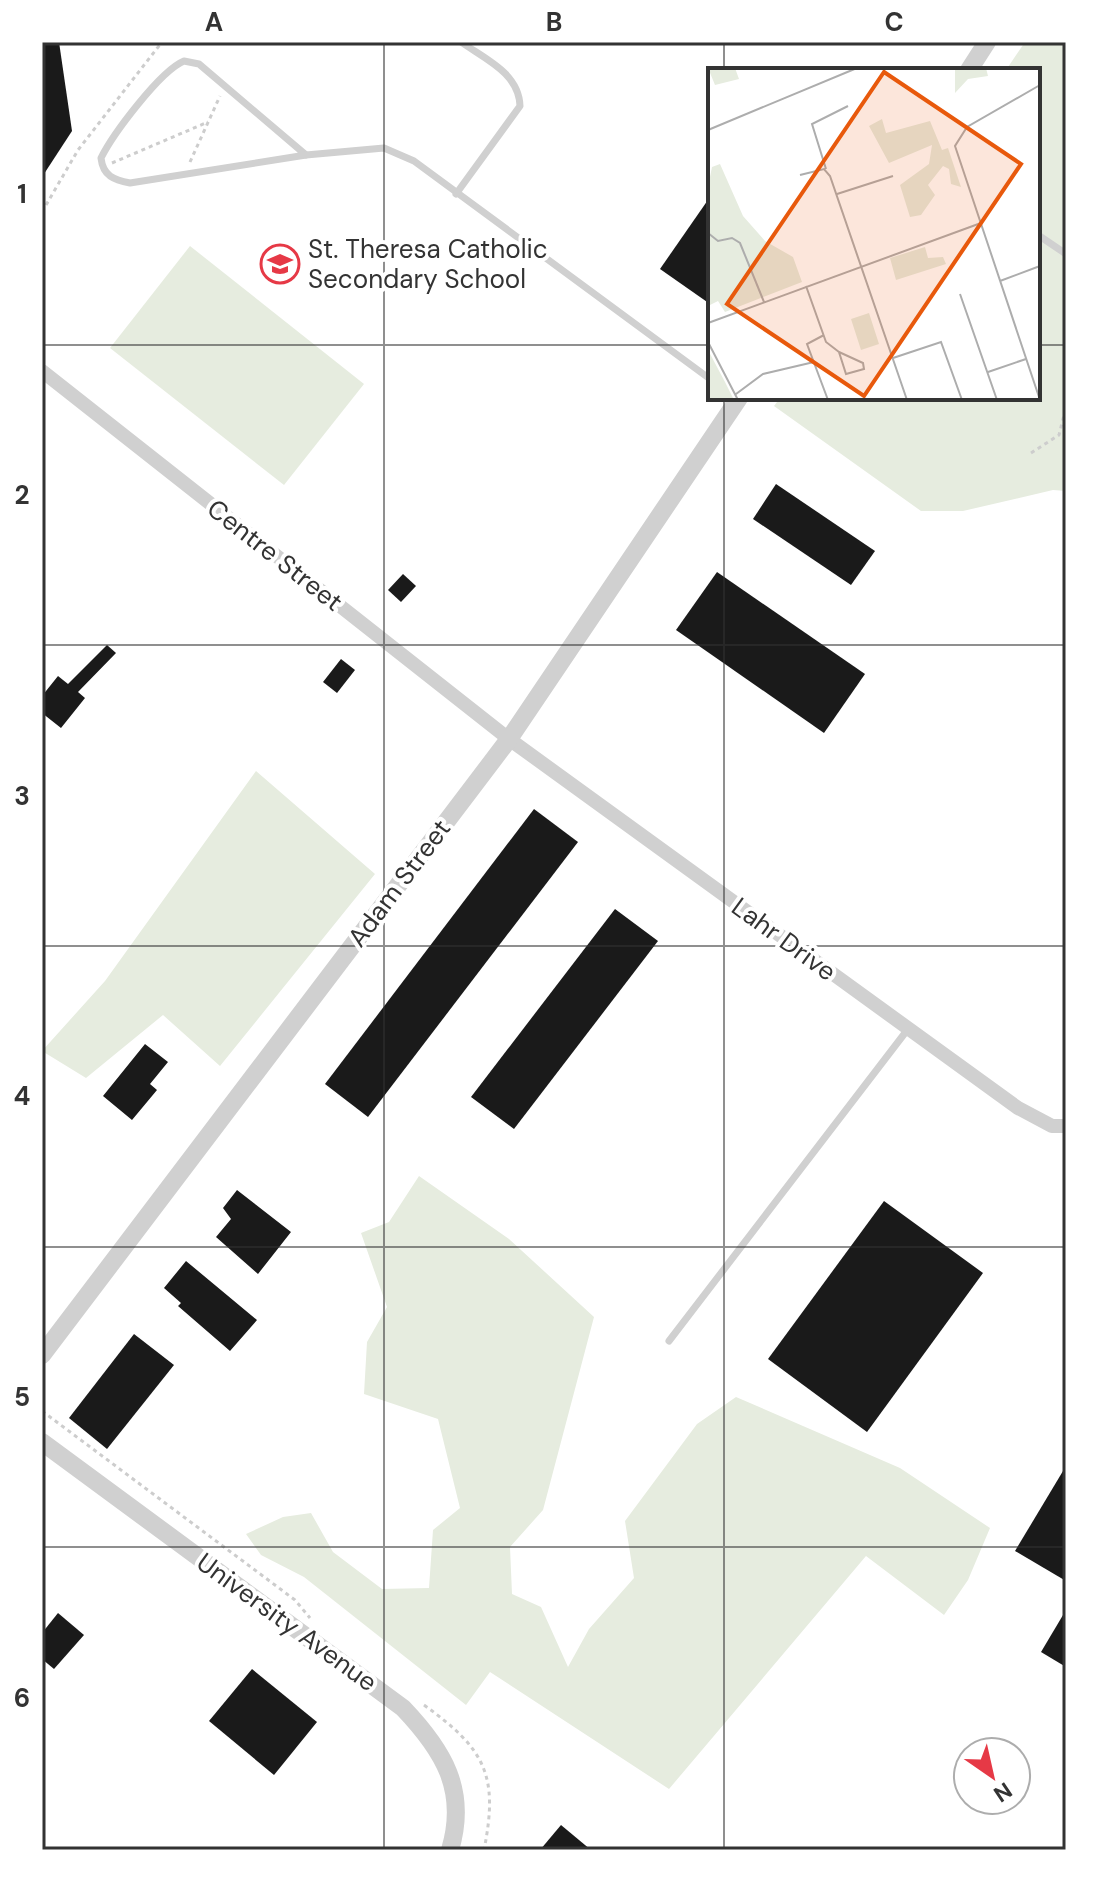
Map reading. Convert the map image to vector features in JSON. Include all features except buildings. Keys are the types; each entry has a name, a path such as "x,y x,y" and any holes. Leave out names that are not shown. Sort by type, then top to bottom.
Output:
{"street":[{"path":"970,68 987,42"},
{"name":"Centre Street","path":"42,371 509,739"},
{"name":"Adam Street","path":"42,1355 509,739 736,400"},
{"name":"Lahr Drive","path":"509,739 1018,1108 1052,1126 1066,1126"},
{"name":"University Avenue","path":"42,1442 403,1708 436,1742 454,1787 454,1837 450,1850"}],"lane":[{"path":"456,194 520,106 517,87 510,77 461,42"},
{"path":"306,155 199,64 184,61 177,64 109,143 101,158 102,167 115,180 130,183 306,155 384,148 414,161 708,378"},
{"path":"1040,236 1066,254"},
{"path":"669,1341 908,1029"}],"path":[{"path":"42,212 78,150 162,42"},
{"path":"185,174 225,86"},
{"path":"102,167 208,122"},
{"path":"1031,453 1059,435 1066,407"}],"shaded area":[{"path":"1025,42 1066,42 1066,491 1053,490 963,511 921,511 774,406 778,400 1040,400 1040,68 1007,68"},
{"path":"190,246 364,384 284,485 110,348"},
{"path":"256,771 375,874 220,1066 163,1015 86,1078 42,1051 105,981"},
{"path":"419,1176 509,1239 594,1317 543,1510 510,1547 512,1594 541,1607 568,1667 589,1629 634,1578 625,1521 697,1424 736,1397 900,1468 990,1528 968,1580 944,1615 866,1556 669,1789 490,1672 466,1705 304,1577 261,1555 246,1534 283,1517 311,1513 333,1552 382,1589 429,1588 433,1530 460,1508 438,1419 364,1394 367,1342 387,1307 361,1233 389,1222"}],"place":[{"name":"St. Theresa Catholic Secondary School","path":"280,264"}]}
